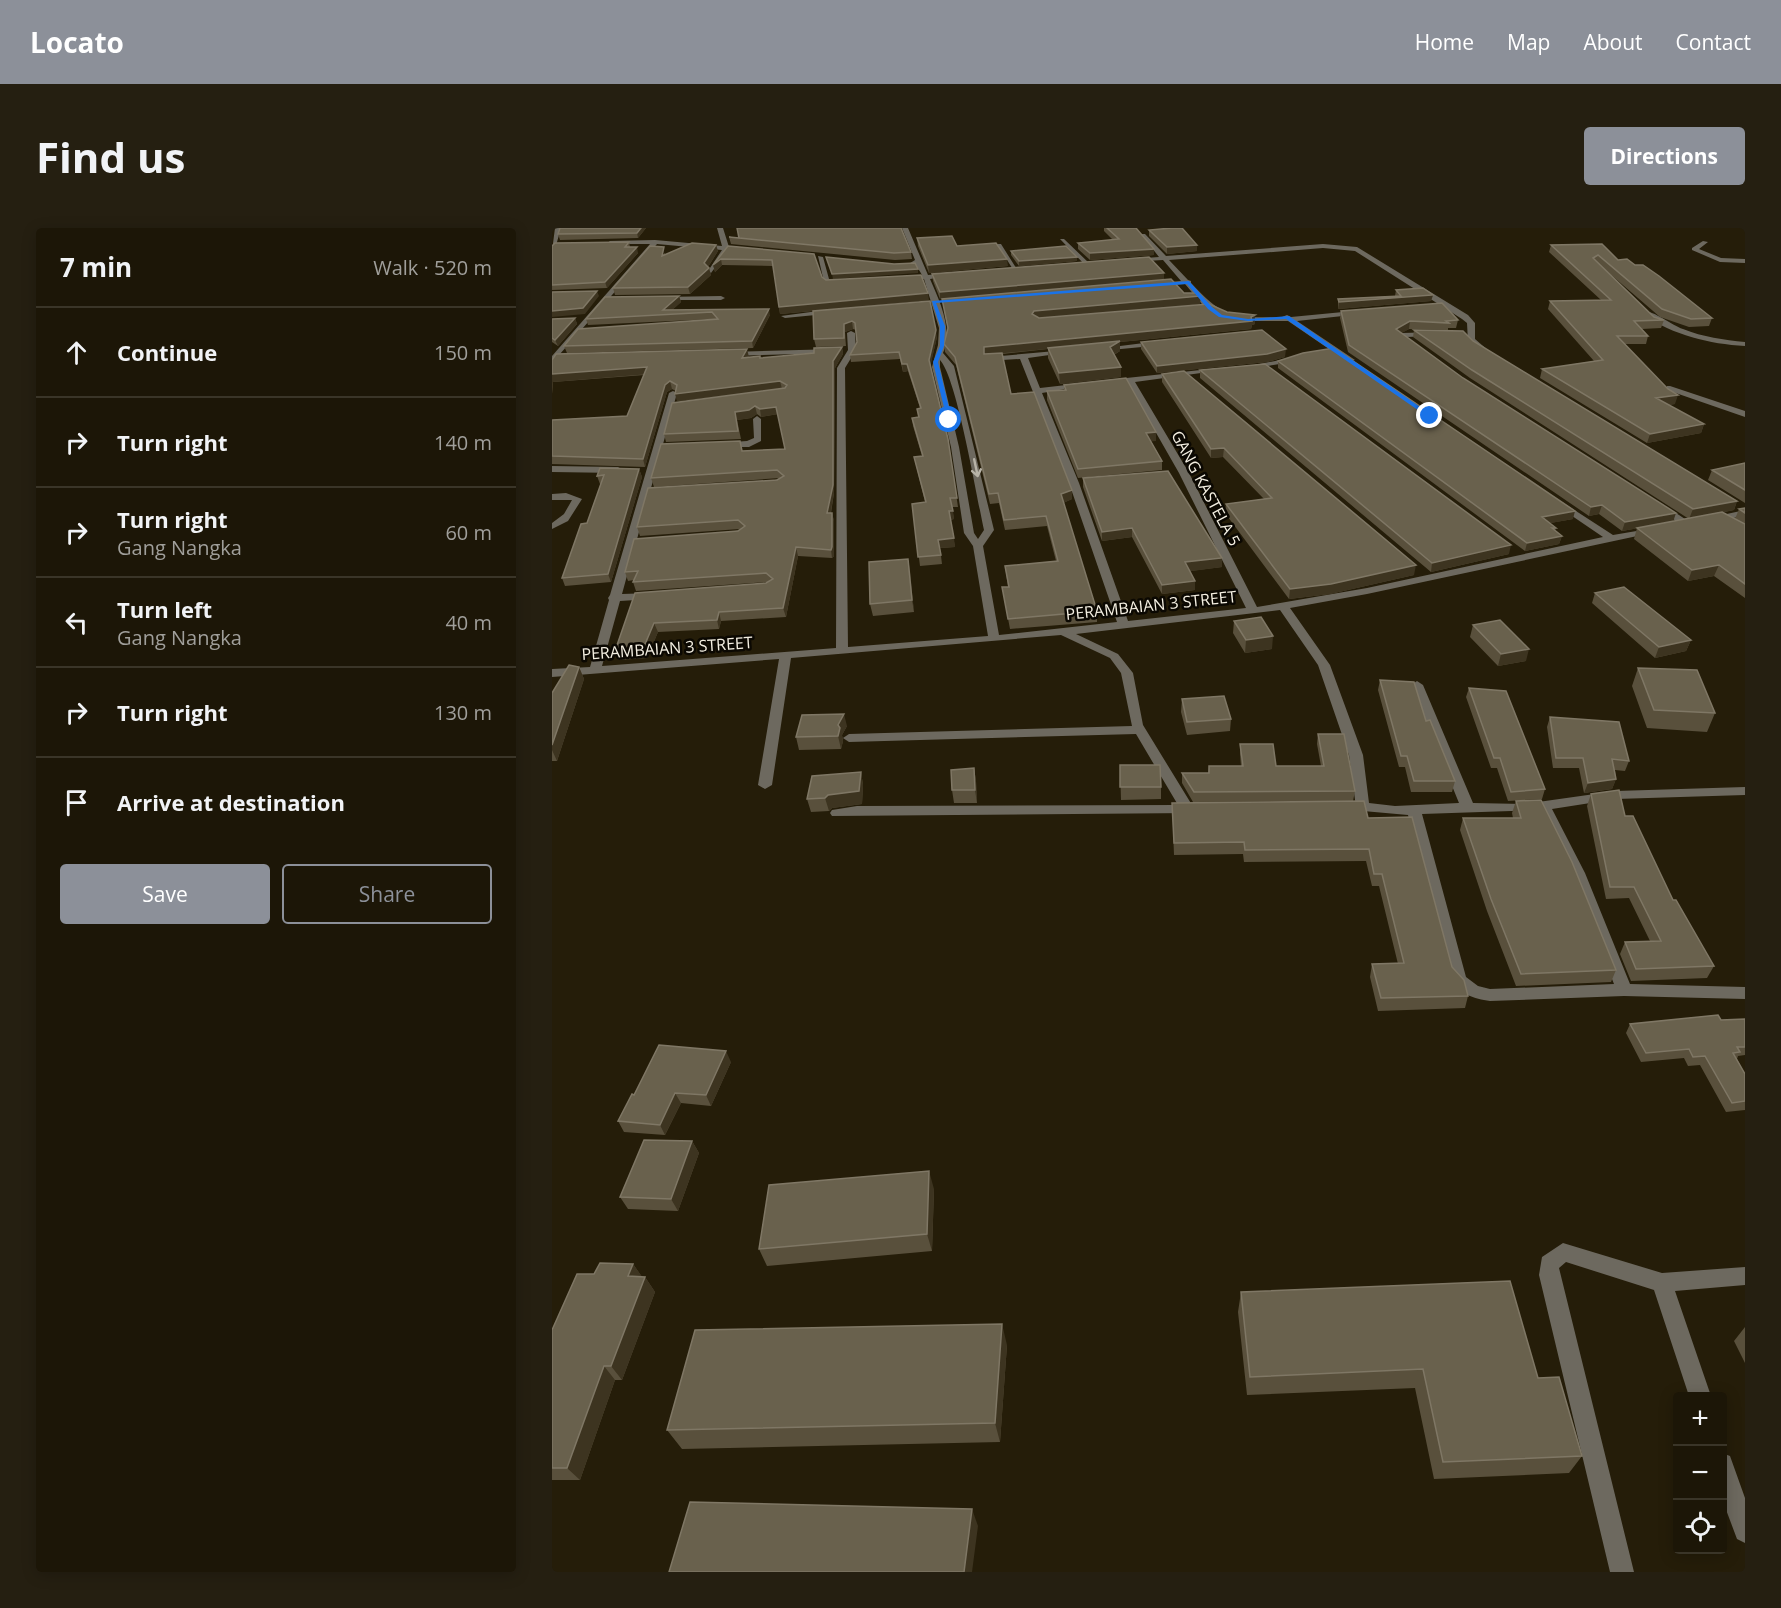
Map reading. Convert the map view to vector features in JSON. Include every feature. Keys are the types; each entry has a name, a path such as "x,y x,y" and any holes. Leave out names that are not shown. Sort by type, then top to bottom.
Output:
{"street":[{"path":"558,228 552,245 563,243"},
{"path":"711,271 726,248 720,228"},
{"path":"905,228 926,277 943,326 936,367 955,447 969,533 978,546 994,639"},
{"path":"606,235 605,242 655,242 750,250"},
{"path":"1143,235 1167,258 1210,308 1221,316 1248,320 1368,312"},
{"path":"1062,240 1087,264"},
{"path":"557,356 655,242"},
{"path":"1706,242 1694,249 1720,260 1745,261"},
{"path":"999,245 1019,269 1007,271"},
{"path":"1126,261 1347,246 1357,249 1448,306 1468,321 1471,330 1469,335"},
{"path":"808,256 830,258"},
{"path":"820,257 828,283 859,282"},
{"path":"902,265 919,263"},
{"path":"1075,265 1096,264"},
{"path":"903,279 958,274"},
{"path":"1143,286 1189,282"},
{"path":"598,293 610,292"},
{"path":"651,299 721,298"},
{"path":"604,299 616,299"},
{"path":"923,303 945,301"},
{"path":"1436,307 1448,306"},
{"path":"1639,307 1665,325 1721,341 1745,344"},
{"path":"1198,309 1210,308"},
{"path":"785,316 839,311"},
{"path":"1287,317 1363,369"},
{"path":"571,319 589,318"},
{"path":"1248,320 1256,327"},
{"path":"578,331 590,331"},
{"path":"842,651 841,368 852,350 851,333"},
{"path":"1420,351 1402,338 1402,335 1449,334"},
{"path":"1459,335 1469,335"},
{"path":"1469,335 1476,345 1497,358"},
{"path":"1087,351 1170,342"},
{"path":"715,354 852,350"},
{"path":"989,359 1076,351"},
{"path":"1037,391 1267,366 1296,359 1287,352"},
{"path":"939,354 950,366 971,446 989,530 978,546"},
{"path":"1023,356 1074,483 1124,626"},
{"path":"1267,366 1276,372"},
{"path":"1186,374 1195,381"},
{"name":"GANG KASTELA 5","path":"1130,380 1184,473 1253,611"},
{"path":"1670,388 1745,414"},
{"path":"595,669 613,598 649,491 651,472 658,447 676,407 673,393"},
{"path":"706,446 755,442 758,439 757,419"},
{"path":"955,447 971,446"},
{"path":"658,447 670,447"},
{"path":"552,470 628,471"},
{"path":"639,471 651,472"},
{"path":"1173,474 1184,473"},
{"path":"1074,483 1085,482"},
{"path":"552,497 578,499 566,518 552,526"},
{"path":"1647,498 1686,523"},
{"path":"1554,499 1611,538"},
{"path":"1736,504 1745,512"},
{"name":"PERAMBAIAN 3 STREET","path":"552,673 994,639 1284,607 1422,573 1517,553 1611,538 1745,512"},
{"path":"1719,517 1737,528"},
{"path":"613,598 661,595"},
{"path":"1284,607 1324,665 1356,755 1357,807 1414,810 1543,805 1616,795 1745,791"},
{"path":"1061,631 1114,656 1127,673 1135,720 1188,809"},
{"path":"765,785 785,656"},
{"path":"1417,685 1467,807"},
{"path":"849,738 1140,730"},
{"path":"1543,805 1567,845 1624,990"},
{"path":"837,813 868,810 1212,809"},
{"path":"1414,810 1459,978 1465,987 1490,995 1624,990 1743,997"},
{"path":"1622,1572 1550,1275 1550,1264 1555,1256 1563,1252 1662,1283 1745,1276"},
{"path":"1662,1283 1699,1392"},
{"path":"1727,1479 1745,1531"}],"building":[{"path":"560,228 641,228 637,233 558,234"},
{"path":"737,228 901,228 911,252 894,253 739,238"},
{"path":"1107,228 1136,228 1154,249 1090,253 1078,243 1119,239"},
{"path":"1182,228 1197,245 1167,247 1149,230"},
{"path":"952,236 957,246 996,243 1007,259 928,265 917,238"},
{"path":"629,242 625,247 637,247 605,282 552,285 552,246 555,243"},
{"path":"692,243 716,245 704,263 709,268 688,287 613,288 650,246 664,247 662,256"},
{"path":"1602,244 1618,260 1627,259 1635,265 1643,265 1712,318 1691,319 1662,309 1598,255 1593,258 1654,317 1664,320 1634,321 1648,336 1617,336 1668,389 1678,395 1656,398 1704,424 1650,434 1542,369 1603,360 1550,301 1611,300 1551,245"},
{"path":"728,246 814,254 822,277 826,280 921,275 928,293 779,307 772,260 721,259 713,265"},
{"path":"1066,246 1077,257 1019,261 1011,251"},
{"path":"826,257 894,264 915,263 918,269 832,274"},
{"path":"1149,257 1164,273 940,292 932,274"},
{"path":"1171,279 1184,293 1197,293 1201,296 1034,311 1032,314 1039,318 1209,304 1227,312 1255,315 1251,317 1252,321 984,347 984,354 1002,353 1011,394 1034,392 1072,490 1061,494 1097,611 1008,619 1002,587 1009,587 1005,566 1058,561 1046,516 1004,520 998,493 989,494 955,357 944,344 948,328 942,299"},
{"path":"1423,288 1433,295 1339,302 1338,299 1401,296 1396,290"},
{"path":"597,291 583,308 552,311 552,292"},
{"path":"679,296 663,310 769,309 752,341 564,346 578,329 718,319 712,312 586,319 605,297"},
{"path":"930,301 936,330 929,360 948,439 957,498 950,498 953,511 949,511 954,538 938,540 941,555 918,557 912,504 926,502 914,457 923,456 912,418 919,417 917,409 921,408 907,364 902,364 899,352 850,355 857,342 855,323 852,321 844,324 844,338 814,339 813,311"},
{"path":"1442,303 1458,320 1446,321 1449,323 1410,321 1396,329 1463,378 1676,513 1625,522 1602,505 1591,507 1349,345 1341,311"},
{"path":"575,318 555,340 552,338 552,319"},
{"path":"1262,330 1286,349 1267,354 1157,366 1141,342"},
{"path":"1414,330 1463,331 1473,341 1737,501 1693,509 1472,370"},
{"path":"1120,341 1110,347 1121,367 1059,373 1048,348"},
{"path":"842,347 833,361 833,485 827,513 832,513 831,550 796,547 783,608 719,612 717,620 654,623 643,649 615,651 635,593 766,583 773,579 766,573 633,582 638,571 625,572 634,539 738,531 745,526 738,520 637,527 648,488 777,480 784,476 777,470 651,478 661,444 740,441 742,451 785,449 776,407 760,409 755,406 749,410 735,412 738,431 664,434 672,403 785,388 787,385 780,381 675,394 677,385 670,381 665,385 643,459 552,456 552,420 627,416 647,367 552,374 552,360 556,354 747,349 742,358 760,356 760,358 814,353 814,348"},
{"path":"1334,348 1575,511 1542,517 1562,536 1527,543 1278,361 1303,353"},
{"path":"1265,364 1511,545 1432,563 1200,370"},
{"path":"1184,371 1416,565 1331,584 1290,589 1226,504 1272,498 1224,448 1211,449 1162,374"},
{"path":"1126,378 1156,432 1146,433 1162,461 1078,469 1047,391 1066,390 1064,385"},
{"path":"1745,463 1745,490 1712,470"},
{"path":"600,468 639,469 608,574 562,578 581,524 587,523 604,475 597,476"},
{"path":"1168,471 1222,558 1185,562 1195,581 1162,585 1132,528 1102,532 1083,478"},
{"path":"1722,512 1745,524 1745,584 1719,565 1692,570 1637,528"},
{"path":"908,559 912,600 870,604 869,562"},
{"path":"1624,587 1691,640 1659,647 1595,593"},
{"path":"1261,617 1273,636 1246,640 1234,621"},
{"path":"1500,620 1529,649 1501,654 1473,625"},
{"path":"569,665 579,667 552,745 552,693"},
{"path":"1638,668 1697,670 1715,713 1654,710"},
{"path":"1380,680 1414,682 1426,721 1430,720 1455,781 1414,781 1407,756 1401,756"},
{"path":"1469,688 1506,691 1545,789 1511,792 1500,758 1494,758"},
{"path":"1224,696 1231,719 1187,722 1182,699"},
{"path":"844,714 838,725 840,728 838,736 796,737 802,715"},
{"path":"1550,717 1619,722 1629,761 1612,759 1616,779 1588,783 1583,758 1556,758"},
{"path":"1318,734 1344,734 1355,791 1194,792 1182,773 1209,773 1209,766 1243,766 1240,744 1273,744 1276,766 1324,766"},
{"path":"1120,765 1160,765 1161,787 1120,787"},
{"path":"974,768 975,790 952,790 951,770"},
{"path":"861,772 859,791 807,799 812,776"},
{"path":"1619,790 1625,816 1633,816 1673,900 1676,900 1714,966 1636,969 1625,942 1661,941 1634,887 1610,887 1591,794"},
{"path":"1541,800 1572,862 1616,970 1521,974 1491,899 1463,818 1521,818 1516,801"},
{"path":"1364,801 1368,818 1412,817 1452,967 1464,980 1468,996 1381,998 1372,964 1404,963 1382,874 1374,874 1369,849 1245,850 1244,842 1174,843 1172,803"},
{"path":"1718,1015 1721,1020 1745,1019 1745,1047 1737,1047 1740,1052 1733,1053 1745,1074 1745,1101 1732,1103 1705,1056 1693,1057 1689,1049 1646,1053 1630,1024"},
{"path":"659,1045 726,1051 706,1095 675,1093 660,1125 618,1121 632,1094 634,1095"},
{"path":"644,1140 692,1141 671,1199 620,1197"},
{"path":"929,1171 927,1234 759,1249 769,1185"},
{"path":"600,1263 633,1264 628,1276 645,1277 611,1366 604,1366 567,1468 552,1468 552,1330 577,1274 594,1274"},
{"path":"1510,1281 1538,1378 1559,1377 1582,1456 1443,1462 1423,1369 1250,1377 1241,1292"},
{"path":"1002,1324 995,1423 667,1430 695,1330"},
{"path":"690,1502 972,1509 964,1572 669,1572"}],"route":[{"path":"949,420 935,362 942,346 943,326 934,302 1189,282 1210,308 1221,316 1248,320 1287,317 1430,416"}]}
